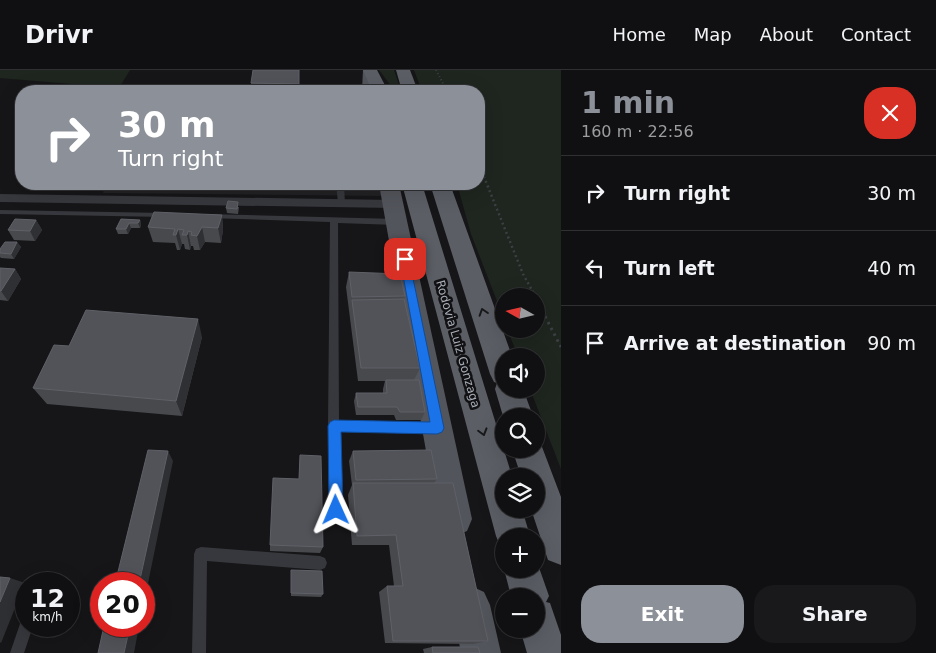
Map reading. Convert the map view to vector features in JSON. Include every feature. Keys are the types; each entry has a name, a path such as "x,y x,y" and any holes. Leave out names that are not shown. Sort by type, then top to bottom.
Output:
{"highway":[{"path":"370,70 377,85"},
{"path":"403,70 408,85"},
{"path":"442,190 495,348"},
{"name":"Rodovia Luiz Gonzaga","path":"398,198 495,478"},
{"path":"531,458 561,547"},
{"path":"542,638 547,653"}],"main road":[{"path":"370,70 370,85"},
{"path":"398,198 437,428 460,546"},
{"path":"466,575 480,653"}],"street":[{"path":"1,203 342,203 398,198"}],"lane":[{"path":"341,190 342,203"},
{"path":"201,216 334,220 398,198"},
{"path":"1,203 173,215"},
{"path":"334,220 336,510"},
{"path":"334,426 437,428"},
{"path":"200,653 201,554 320,563"},
{"path":"17,653 22,637"}],"path":[{"path":"436,70 444,85"},
{"path":"485,180 523,274 531,288"},
{"path":"545,316 561,347"}],"shaded area":[{"path":"0,70 130,70 121,85 83,85 0,78"},
{"path":"379,70 394,70 399,85 390,85"},
{"path":"414,70 561,70 561,469 545,428 545,408 537,408 533,398 545,398 545,348 515,348 511,338 545,338 545,288 495,288 495,296 471,234 459,190 485,190 485,85 420,85"},
{"path":"104,190 385,190 387,196 103,193"}],"building":[{"path":"253,70 299,70 299,84 251,83"},
{"path":"228,201 238,202 237,209 226,208"},
{"path":"154,212 222,215 218,228 202,227 197,236 191,235 192,232 188,231 187,235 182,235 184,230 178,229 176,235 173,235 175,229 148,227"},
{"path":"15,219 36,220 30,231 8,230"},
{"path":"121,219 140,220 138,223 129,223 126,229 116,229"},
{"path":"5,242 17,242 11,254 0,253 0,249"},
{"path":"0,268 15,269 1,291 0,291"},
{"path":"349,272 400,274 405,296 352,297"},
{"path":"404,299 420,368 361,368 352,300"},
{"path":"86,310 198,319 176,401 33,388 54,345 69,346"},
{"path":"386,380 419,380 425,412 400,412 397,407 358,407 356,393 387,393"},
{"path":"148,450 168,451 142,572 118,572"},
{"path":"431,450 437,479 356,480 353,451"},
{"path":"300,455 321,456 323,547 270,545 273,478 299,479"},
{"path":"353,483 453,483 488,641 393,641 387,586 403,586 396,535 357,536"},
{"path":"291,570 322,571 323,594 291,593"},
{"path":"0,577 10,578 0,602"},
{"path":"102,637 128,637 124,653 98,653"},
{"path":"432,647 478,647 480,653 433,653"}],"route":[{"path":"336,510 334,426 437,428 405,259"}]}
